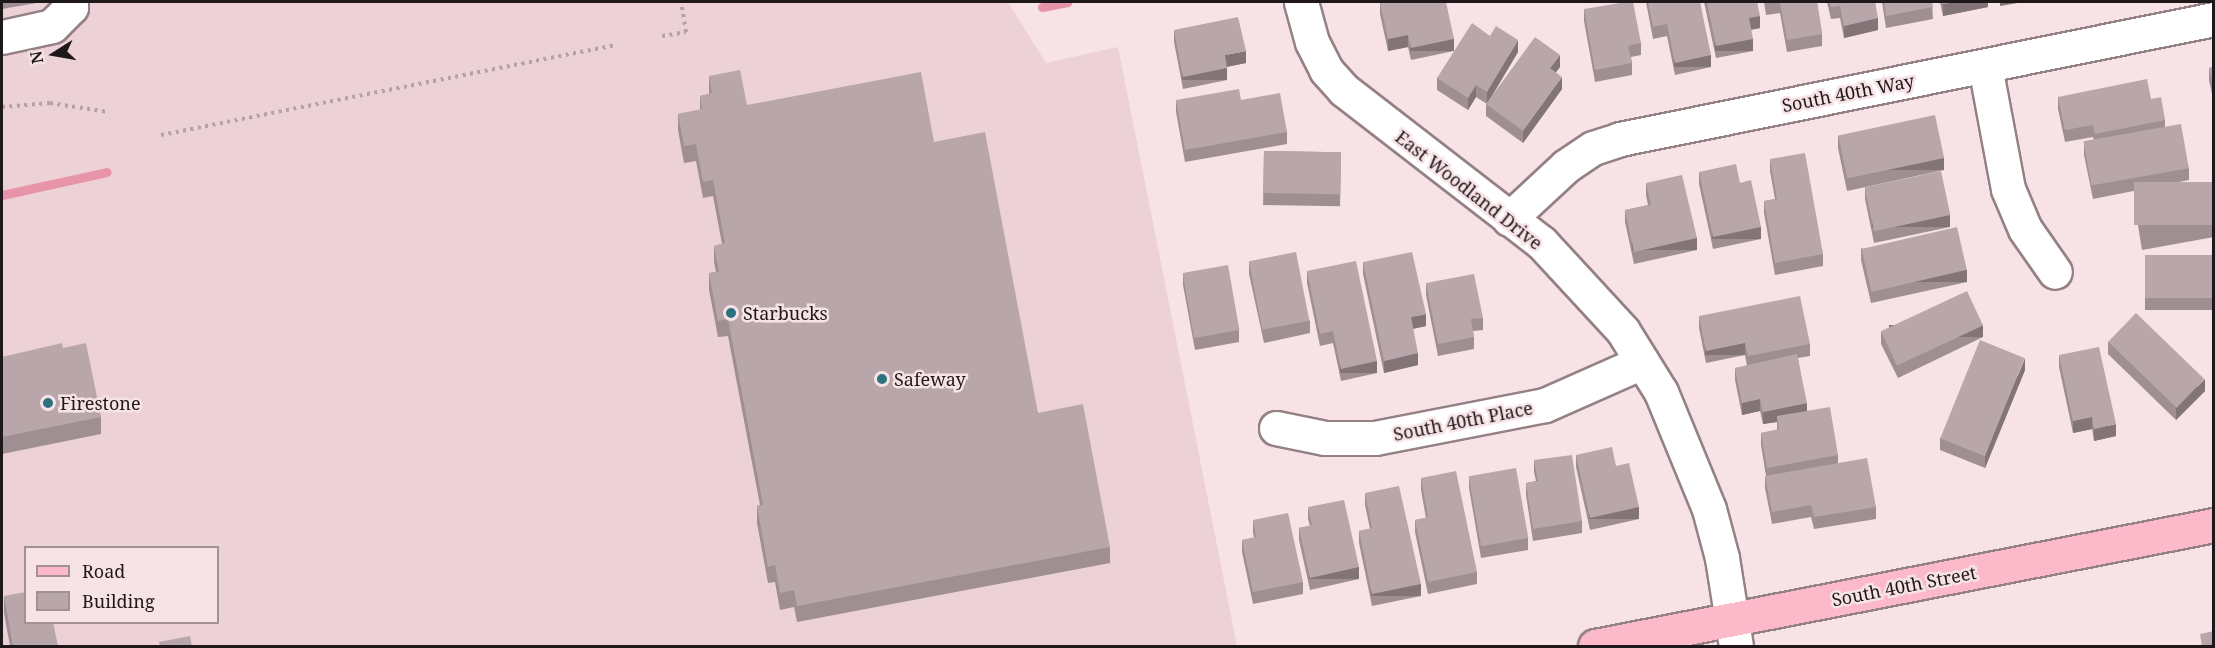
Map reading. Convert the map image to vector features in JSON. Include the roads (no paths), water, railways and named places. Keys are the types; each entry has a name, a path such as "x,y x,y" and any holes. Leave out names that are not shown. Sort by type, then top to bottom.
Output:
{"main road":[{"name":"South 40th Street","path":"1595,646 1734,633 2214,525"}],"street":[{"path":"2,36 52,26 71,6 71,2"},
{"name":"East Woodland Drive","path":"1301,2 1312,42 1326,70 1344,90 1541,242 1623,331 1661,392 1709,509 1722,558 1734,633"},
{"name":"South 40th Way","path":"1509,219 1566,166 1593,148 1620,139 2214,19"},
{"path":"1985,66 2008,189 2025,229 2055,272"},
{"name":"South 40th Place","path":"1276,428 1325,438 1376,438 1545,405 1642,362"}],"waterway":[{"path":"1042,7 1068,2"},
{"path":"2,195 107,172"}],"place":[{"name":"Starbucks","path":"731,313"},
{"name":"Safeway","path":"882,379"},
{"name":"Firestone","path":"48,403"}]}
